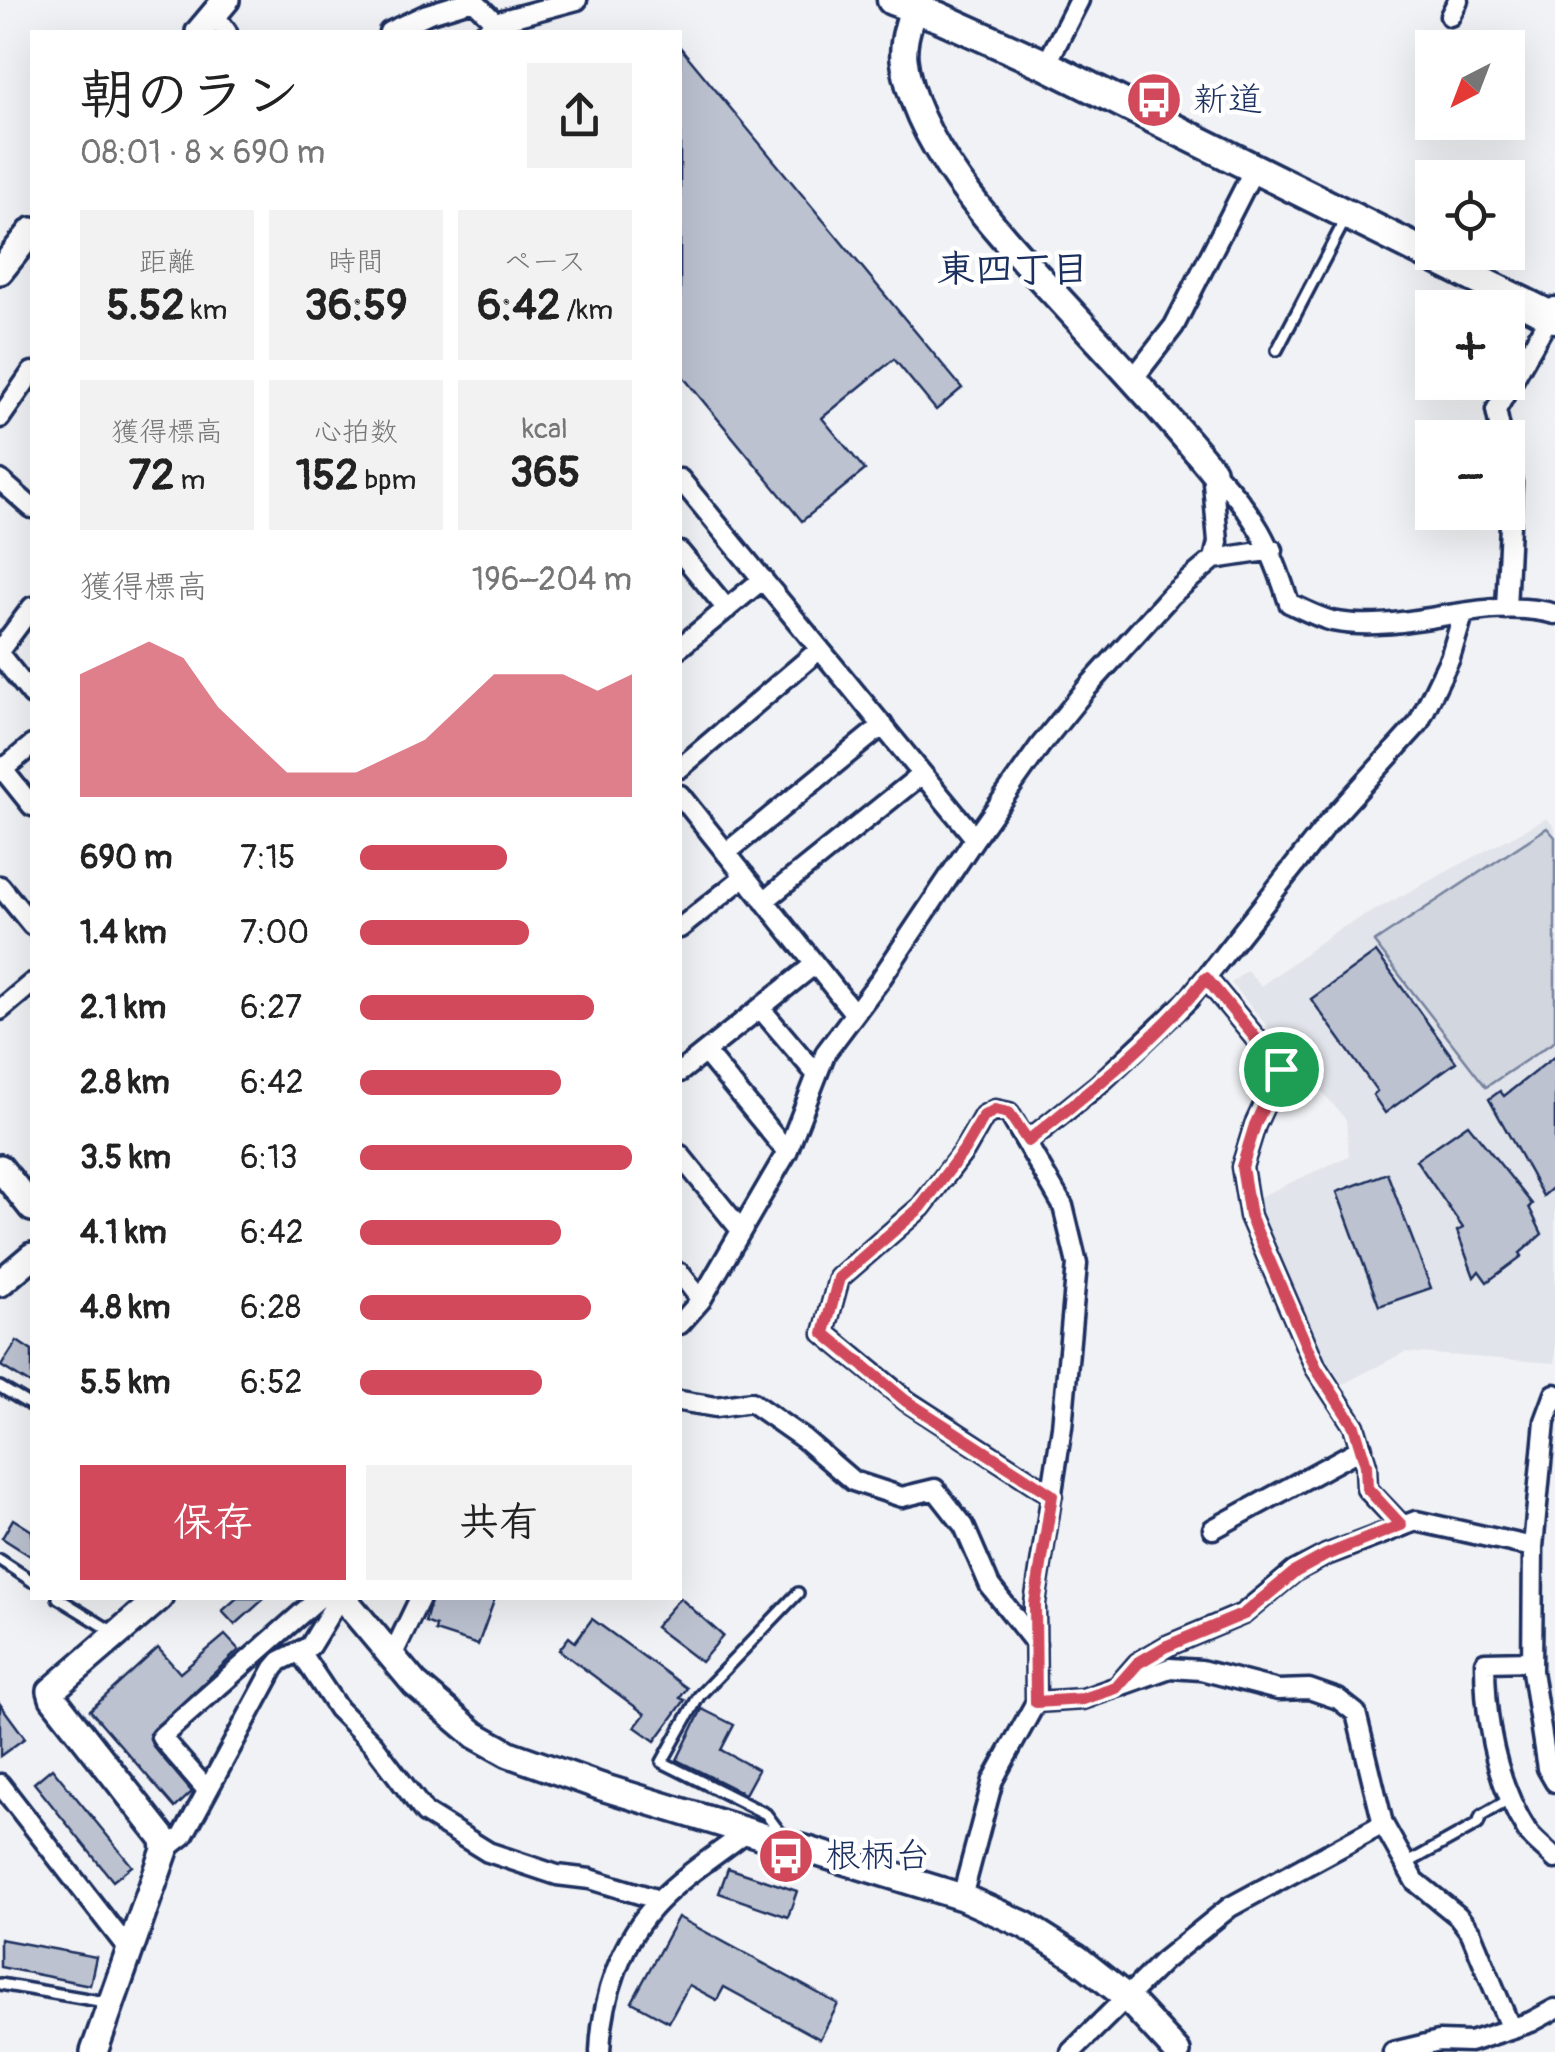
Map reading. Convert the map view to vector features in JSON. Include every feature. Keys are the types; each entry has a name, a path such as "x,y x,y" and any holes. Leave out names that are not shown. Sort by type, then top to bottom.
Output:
{"main road":[{"path":"907,2 1255,166 1348,214 1474,290"},
{"path":"1525,307 1554,314"}],"street":[{"path":"393,30 427,14 473,0 490,27 577,0"},
{"path":"1046,65 1079,0"},
{"path":"907,2 904,59 916,102 942,156 978,207 1235,493 1272,550 1289,603 1330,620 1374,624 1506,608 1555,614"},
{"path":"1133,379 1174,326 1255,166"},
{"path":"0,271 30,234"},
{"path":"1498,420 1496,410 1554,314"},
{"path":"0,418 30,375"},
{"path":"1212,470 1218,542 1214,559"},
{"path":"0,480 30,506"},
{"path":"682,481 975,838"},
{"path":"1506,608 1510,530"},
{"path":"682,1322 701,1300 787,1152 826,1052 1040,746 1172,595 1214,559 1272,550"},
{"path":"682,554 727,609"},
{"path":"682,645 764,579"},
{"path":"30,610 0,652 30,691"},
{"path":"1028,1141 1098,1084 1188,1000 1328,822 1418,724 1450,658 1463,614"},
{"path":"682,766 820,649"},
{"path":"726,853 883,725"},
{"path":"30,747 1,769 30,804"},
{"path":"764,900 922,774"},
{"path":"682,798 854,1013"},
{"path":"683,920 745,876"},
{"path":"0,886 30,923"},
{"path":"682,1070 815,964"},
{"path":"1206,978 1281,1069 1255,1125 1242,1167 1250,1216 1316,1368 1354,1426 1362,1448 1367,1488 1401,1525"},
{"path":"2,1005 30,984"},
{"path":"760,1008 817,1075"},
{"path":"705,1052 787,1152"},
{"path":"962,1898 993,1780 1036,1702 1035,1604 1052,1495 1062,1427 1077,1264 1063,1206 1009,1113 995,1110 984,1116 921,1207 839,1278 824,1333 906,1401 1052,1495"},
{"path":"682,1157 740,1229"},
{"path":"0,1168 30,1206"},
{"path":"0,1284 30,1258"},
{"path":"682,1276 701,1300"},
{"path":"1555,1394 1545,1420 1533,1547 1532,1661 1547,1768 1555,1782"},
{"path":"682,1400 716,1407 751,1402 804,1439 853,1481 902,1497 935,1489 964,1526 990,1586 1036,1644"},
{"path":"1213,1530 1362,1448"},
{"path":"1116,1688 1138,1663 1167,1646 1244,1614 1295,1572 1401,1525 1416,1521 1533,1547"},
{"path":"156,1600 54,1685 53,1698 157,1827 166,1850"},
{"path":"207,1790 162,1737 317,1600"},
{"path":"94,2052 166,1850 183,1836 267,1679 280,1661 310,1646 340,1600"},
{"path":"343,1600 442,1710 475,1736 509,1754 602,1787 962,1898 1024,1925 1077,1958 1125,1996 1176,2052"},
{"path":"392,1656 419,1600"},
{"path":"300,1652 338,1709 373,1744 426,1812 488,1852 557,1875 590,1879 659,1900"},
{"path":"1532,1661 1486,1662 1485,1708 1495,1754 1512,1798 1528,1832 1555,1859"},
{"path":"1036,1702 1083,1699 1170,1668 1202,1670 1278,1690 1310,1689 1338,1700 1356,1713 1382,1824 1416,1881 1458,1916 1470,1933 1510,2028"},
{"path":"0,1784 129,1950"},
{"path":"1071,2052 1163,1961 1238,1901 1382,1824"},
{"path":"600,2052 600,2032 627,1941 659,1900 746,1832"},
{"path":"1393,2052 1439,2041 1473,2047 1555,2009"}],"lane":[{"path":"1276,350 1348,214"},
{"path":"0,1386 30,1405"},
{"path":"0,1560 30,1580"},
{"path":"788,1845 766,1814 662,1762 699,1696 798,1592"},
{"path":"61,1600 115,1633"},
{"path":"1406,1864 1478,1824 1481,1816 1512,1798"},
{"path":"0,1984 111,2004"}],"shaded area":[{"path":"1547,818 1555,828 1555,1363 1405,1352 1343,1384 1316,1345 1257,1198 1349,1156 1346,1120 1231,983 1247,970 1261,986 1334,932"},
{"path":"1547,828 1555,837 1555,1041 1486,1087 1374,942"}],"building":[{"path":"682,49 962,388 936,410 894,359 822,418 865,470 802,521 682,375"},
{"path":"1376,952 1456,1062 1385,1113 1373,1095 1377,1091 1311,999"},
{"path":"1555,1056 1555,1186 1543,1196 1489,1099 1500,1091 1504,1096"},
{"path":"1468,1124 1532,1204 1529,1207 1542,1234 1520,1253 1522,1256 1487,1282 1479,1271 1474,1277 1457,1231 1463,1228 1416,1160"},
{"path":"1387,1173 1431,1288 1379,1306 1337,1192"},
{"path":"17,1341 30,1350 30,1384 1,1366"},
{"path":"13,1519 30,1530 30,1556 2,1538"},
{"path":"235,1600 263,1600 235,1625 222,1611"},
{"path":"431,1600 494,1600 478,1645 435,1631 436,1626 425,1622"},
{"path":"682,1600 723,1636 701,1662 655,1627"},
{"path":"592,1619 687,1688 680,1698 685,1700 655,1741 635,1727 645,1714 559,1650 569,1637 575,1642"},
{"path":"225,1635 239,1650 149,1734 152,1745 192,1792 175,1808 90,1710 158,1648 180,1673"},
{"path":"0,1704 25,1738 0,1756"},
{"path":"702,1709 734,1725 721,1750 758,1770 745,1794 677,1760"},
{"path":"52,1768 132,1866 113,1881 34,1783"},
{"path":"728,1868 797,1891 788,1917 719,1893"},
{"path":"678,1917 838,2004 820,2039 724,1987 717,2000 689,1985 669,2022 632,2002"},
{"path":"0,1939 96,1957 90,1985 0,1967"}],"place":[{"name":"新道","path":"1154,100"},
{"name":"根柄台","path":"786,1856"}],"district":[{"name":"東四丁目","path":"1013,270"}],"route":[{"path":"1206,978 1281,1069 1255,1125 1242,1167 1250,1216 1316,1368 1354,1426 1366,1465 1367,1488 1401,1525 1295,1572 1244,1614 1167,1646 1138,1663 1116,1688 1083,1699 1036,1702 1035,1604 1052,1495 906,1401 833,1343 824,1333 839,1278 921,1207 984,1116 995,1110 1009,1113 1028,1141 1098,1084 1188,1000 1206,978"}]}
